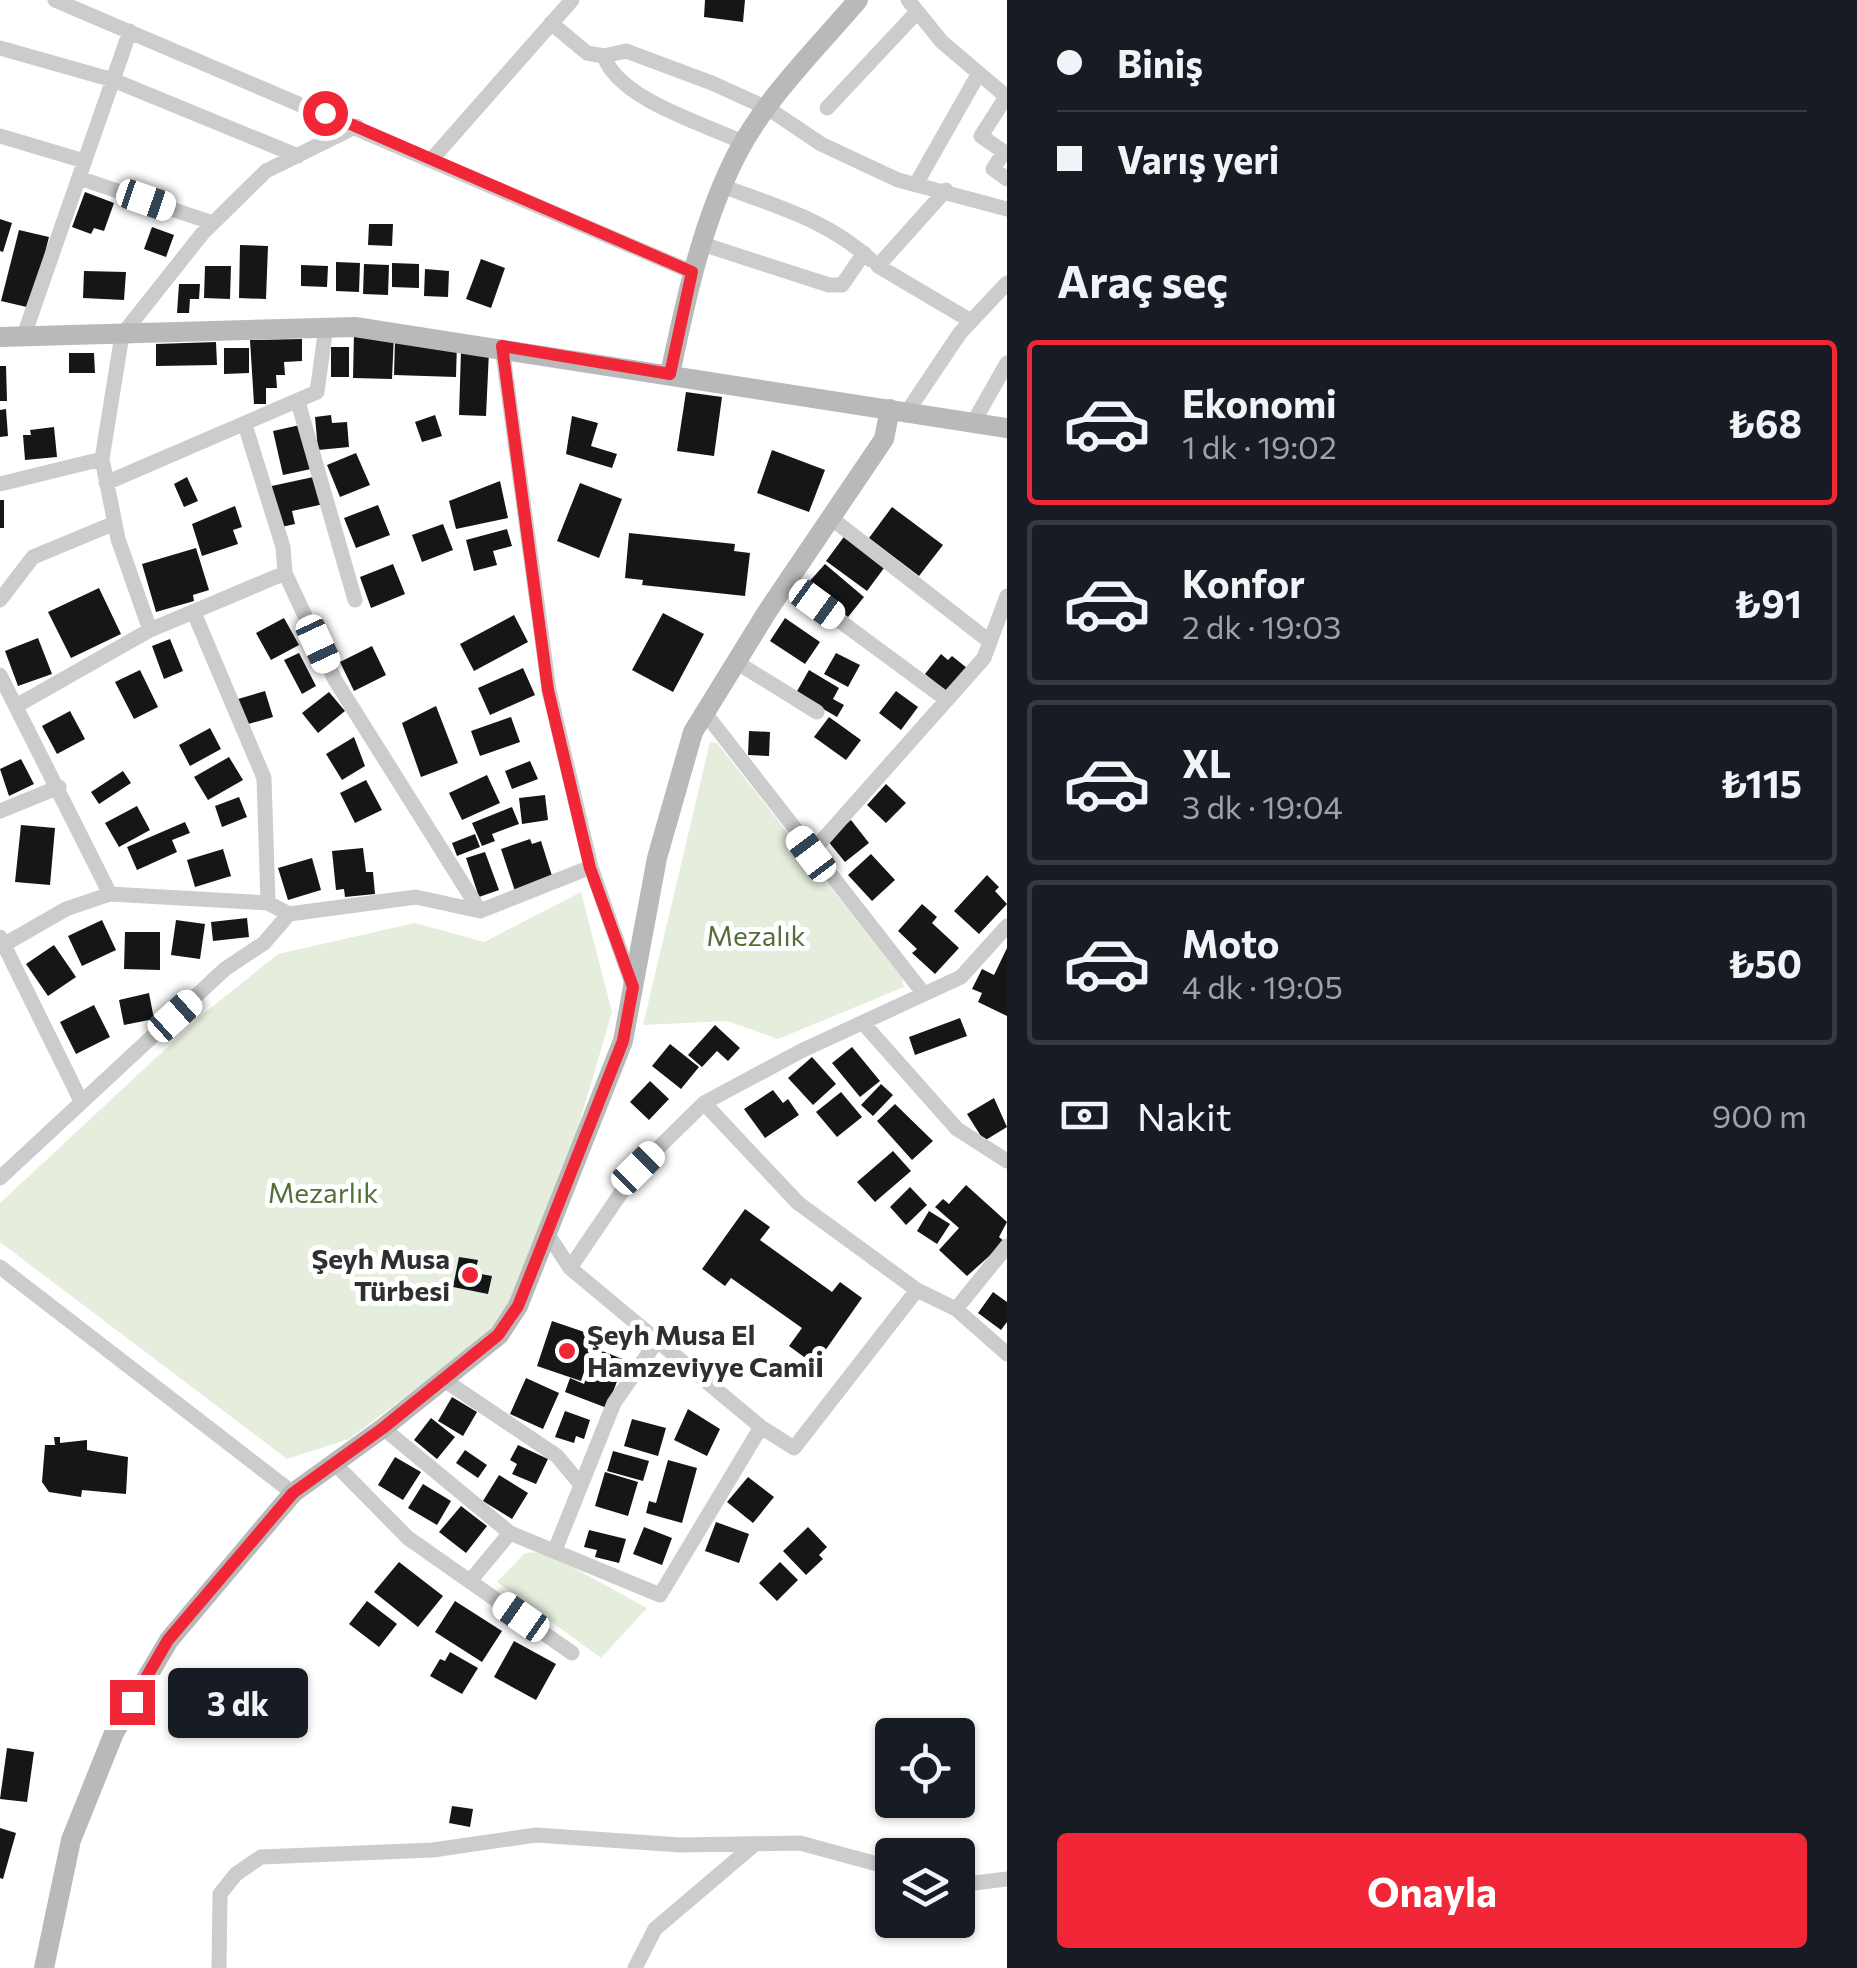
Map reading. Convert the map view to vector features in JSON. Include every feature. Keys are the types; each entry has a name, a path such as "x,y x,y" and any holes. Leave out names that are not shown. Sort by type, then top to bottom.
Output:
{"street":[{"path":"55,0 358,126 692,272"},
{"path":"432,159 572,0"},
{"path":"670,374 692,272 745,143 858,0"},
{"path":"827,108 912,6 942,42 1007,97 981,136 1004,152 993,169 1007,179"},
{"path":"551,24 587,53 604,56 626,51 769,109 821,144 916,184 1006,207"},
{"path":"23,338 130,31"},
{"path":"0,48 113,80 298,156"},
{"path":"604,56 610,75 640,95 745,143"},
{"path":"916,184 979,73"},
{"path":"150,630 115,523 102,459 122,335 213,223 266,171 358,126"},
{"path":"0,136 213,223"},
{"path":"725,187 814,220 844,236 878,266 971,321"},
{"path":"878,266 946,190"},
{"path":"702,244 829,285 842,285 864,253"},
{"path":"44,1968 71,1840 114,1734 168,1640 293,1493 444,1380 498,1335 518,1306 623,1041 657,858 693,732 787,582 884,440 899,411 971,321 1005,290"},
{"path":"106,482 317,392 322,380 326,328"},
{"path":"0,338 374,328 1007,428"},
{"path":"502,346 548,690 590,868 633,987"},
{"path":"973,423 1007,362"},
{"path":"298,402 354,600"},
{"path":"245,425 283,548 285,573 335,680 480,911"},
{"path":"0,484 102,459"},
{"path":"831,518 989,640"},
{"path":"0,600 33,557 115,523"},
{"path":"16,706 150,630 285,573"},
{"path":"787,582 947,700"},
{"path":"811,854 984,658 1007,596"},
{"path":"194,613 264,778 268,903"},
{"path":"736,662 816,712"},
{"path":"0,674 110,894"},
{"path":"705,713 811,854 924,994"},
{"path":"0,811 59,786"},
{"path":"81,1101 1,943 66,909 110,894 268,903 289,914 416,898 480,911 590,868"},
{"path":"0,1178 225,969 264,943 289,914"},
{"path":"570,1268 638,1168 704,1103 961,977 1007,926"},
{"path":"863,1023 958,1130 1007,1161"},
{"path":"704,1103 798,1203 917,1290 956,1309 1007,1354"},
{"path":"547,1233 570,1268 761,1428 794,1448 917,1290"},
{"path":"956,1309 1007,1246"},
{"path":"0,1267 293,1493"},
{"path":"555,1550 614,1403 657,1341"},
{"path":"444,1380 556,1456 580,1485"},
{"path":"383,1428 510,1533 660,1595 761,1428"},
{"path":"334,1464 408,1538 572,1652"},
{"path":"470,1581 510,1533"},
{"path":"219,1968 216,1923 220,1894 236,1874 261,1857 433,1850 536,1835 681,1845 800,1843 875,1863"},
{"path":"635,1968 655,1929 756,1844"},
{"path":"975,1883 1007,1879"}],"green space":[{"name":"Mezalık","path":"710,742 717,743 902,978 904,987 778,1039 727,1021 643,1025"},
{"name":"Mezarlık","path":"581,892 612,1012 547,1233 498,1327 349,1439 287,1459 0,1242 0,1203 202,1015 278,954 415,923 484,942"},
{"path":"545,1552 647,1608 601,1658 497,1582 525,1553"}],"building":[{"path":"705,0 745,0 743,22 704,17"},
{"path":"85,192 114,203 104,231 94,228 91,234 72,227"},
{"path":"0,219 12,223 3,252 0,251"},
{"path":"369,224 393,224 392,246 368,245"},
{"path":"152,227 174,235 166,257 144,249"},
{"path":"19,230 49,237 31,308 1,301"},
{"path":"240,245 268,246 266,299 239,298"},
{"path":"481,259 505,268 491,308 466,299"},
{"path":"336,262 360,263 359,292 336,291"},
{"path":"392,263 419,264 419,288 392,287"},
{"path":"364,264 389,265 388,295 363,294"},
{"path":"301,265 328,266 327,287 301,286"},
{"path":"205,266 231,266 230,299 204,298"},
{"path":"425,269 449,271 448,297 424,296"},
{"path":"84,271 126,272 124,300 83,298"},
{"path":"179,284 200,284 199,299 190,299 189,313 177,313"},
{"path":"354,333 394,334 392,379 353,378"},
{"path":"302,339 302,361 284,362 285,375 276,375 277,388 266,388 266,404 254,404 250,340"},
{"path":"395,339 457,341 456,377 394,375"},
{"path":"216,342 217,365 156,366 156,344"},
{"path":"331,347 349,347 349,377 331,377"},
{"path":"224,348 249,348 249,373 224,374"},
{"path":"461,350 489,351 486,416 459,415"},
{"path":"69,353 94,353 95,373 69,373"},
{"path":"0,366 6,366 7,401 0,401"},
{"path":"686,392 722,397 714,456 677,451"},
{"path":"6,409 8,436 0,437 0,410"},
{"path":"331,415 332,423 347,422 349,447 318,450 315,417"},
{"path":"435,415 442,436 422,442 415,422"},
{"path":"572,416 598,423 591,446 617,454 612,468 566,454"},
{"path":"300,425 311,469 283,475 273,431"},
{"path":"54,427 57,457 25,460 23,435 31,435 30,430"},
{"path":"772,450 825,470 809,512 757,493"},
{"path":"356,453 370,485 340,497 327,465"},
{"path":"318,476 324,504 292,511 295,524 277,528 267,487"},
{"path":"187,477 198,501 184,507 174,484"},
{"path":"500,481 508,518 456,529 449,501"},
{"path":"580,483 622,499 599,558 557,541"},
{"path":"0,500 4,500 4,528 0,528"},
{"path":"378,505 390,535 356,548 344,518"},
{"path":"235,506 242,527 233,530 238,544 202,556 192,524"},
{"path":"892,507 943,545 919,576 869,538"},
{"path":"443,524 453,550 422,562 412,535"},
{"path":"507,529 512,546 493,551 497,565 474,571 466,540"},
{"path":"629,533 735,544 734,551 750,553 745,596 642,585 643,580 625,578"},
{"path":"846,534 887,564 867,591 826,561"},
{"path":"196,548 209,590 193,595 194,601 156,612 142,564"},
{"path":"393,564 405,594 371,608 360,577"},
{"path":"825,564 864,597 848,617 808,583"},
{"path":"99,588 121,634 71,658 48,612"},
{"path":"663,613 704,634 673,692 632,670"},
{"path":"514,615 528,642 474,671 460,644"},
{"path":"284,618 299,645 271,660 256,633"},
{"path":"785,618 820,642 805,664 770,641"},
{"path":"38,638 52,674 18,686 5,651"},
{"path":"170,639 183,671 164,679 152,646"},
{"path":"372,646 386,675 354,691 340,662"},
{"path":"299,653 316,686 302,694 284,660"},
{"path":"836,653 860,665 848,687 824,674"},
{"path":"941,654 948,660 952,656 967,668 947,692 925,674"},
{"path":"523,668 535,695 490,715 478,688"},
{"path":"140,670 158,707 134,719 115,682"},
{"path":"809,670 839,688 833,699 844,705 837,717 796,693"},
{"path":"265,691 273,717 245,725 238,699"},
{"path":"896,691 918,707 901,730 879,713"},
{"path":"329,692 345,711 318,733 302,713"},
{"path":"436,706 458,763 421,777 402,723"},
{"path":"70,711 85,739 57,754 42,726"},
{"path":"511,717 520,742 480,756 471,731"},
{"path":"829,717 861,740 846,760 814,737"},
{"path":"210,728 221,749 190,766 179,745"},
{"path":"749,731 770,732 769,756 748,755"},
{"path":"354,737 365,766 342,780 326,754"},
{"path":"229,757 243,780 208,800 194,777"},
{"path":"21,759 34,784 9,796 0,769"},
{"path":"530,761 538,779 512,789 505,771"},
{"path":"123,771 131,783 99,804 91,792"},
{"path":"487,775 500,803 462,820 449,793"},
{"path":"366,780 382,810 355,823 340,793"},
{"path":"886,784 906,803 886,823 867,805"},
{"path":"545,795 548,820 522,824 519,798"},
{"path":"239,797 247,817 222,827 215,806"},
{"path":"137,806 150,830 119,847 105,823"},
{"path":"512,807 519,824 492,834 495,841 482,846 472,823"},
{"path":"851,820 869,843 845,862 827,840"},
{"path":"185,822 190,833 172,840 177,852 137,870 127,847"},
{"path":"21,825 55,828 50,885 15,882"},
{"path":"475,834 480,847 457,856 452,843"},
{"path":"530,839 532,844 541,841 553,879 515,891 501,849"},
{"path":"363,848 366,872 373,872 375,894 345,897 344,889 336,890 332,851"},
{"path":"223,849 231,876 195,887 187,860"},
{"path":"485,852 499,890 479,897 466,858"},
{"path":"871,854 895,880 872,901 848,875"},
{"path":"312,858 321,890 288,900 278,868"},
{"path":"987,875 999,887 995,891 1007,904 979,934 954,911"},
{"path":"922,904 937,917 932,923 959,948 935,974 912,953 917,949 898,931"},
{"path":"247,918 249,937 213,941 211,922"},
{"path":"102,920 116,950 82,966 68,936"},
{"path":"176,920 205,924 200,959 171,955"},
{"path":"125,932 160,932 160,970 124,969"},
{"path":"54,945 76,977 48,996 26,964"},
{"path":"1007,948 1007,1016 978,1002 982,993 972,989 982,969 994,975"},
{"path":"149,993 154,1019 124,1025 119,1000"},
{"path":"94,1005 110,1037 76,1054 60,1022"},
{"path":"960,1018 967,1036 915,1055 909,1037"},
{"path":"715,1025 740,1048 728,1061 717,1051 702,1067 688,1055"},
{"path":"670,1044 699,1067 681,1089 652,1066"},
{"path":"852,1047 880,1081 860,1097 832,1063"},
{"path":"812,1057 836,1084 813,1105 788,1078"},
{"path":"650,1081 669,1099 649,1120 630,1102"},
{"path":"881,1084 893,1095 873,1116 861,1105"},
{"path":"773,1090 783,1103 788,1099 799,1115 765,1138 744,1109"},
{"path":"841,1092 862,1117 837,1137 816,1112"},
{"path":"994,1098 1007,1127 984,1141 967,1114"},
{"path":"895,1104 933,1141 912,1160 877,1121"},
{"path":"893,1151 911,1171 875,1202 857,1182"},
{"path":"966,1185 1007,1222 999,1237 1005,1242 967,1276 939,1250 959,1228 935,1207 943,1199 949,1204"},
{"path":"910,1187 927,1205 906,1225 890,1207"},
{"path":"745,1209 770,1227 760,1240 832,1292 840,1282 862,1298 815,1365 789,1346 802,1328 731,1278 725,1286 702,1269"},
{"path":"929,1211 950,1224 937,1244 917,1231"},
{"name":"Şeyh Musa Türbesi","path":"459,1257 478,1260 475,1273 492,1276 488,1294 453,1287"},
{"path":"993,1292 1007,1302 1007,1322 1001,1330 978,1313"},
{"name":"Şeyh Musa El Hamzeviyye Camiİ","path":"552,1321 596,1336 581,1381 537,1366"},
{"path":"597,1349 625,1360 607,1408 565,1392 570,1378 584,1384"},
{"path":"526,1378 559,1393 543,1429 510,1414"},
{"path":"452,1397 477,1412 463,1436 438,1421"},
{"path":"688,1409 720,1429 707,1456 674,1440"},
{"path":"565,1411 590,1420 584,1439 576,1436 574,1443 555,1437"},
{"path":"431,1418 455,1437 437,1459 414,1440"},
{"path":"632,1419 666,1428 658,1456 624,1446"},
{"path":"54,1437 60,1437 60,1443 87,1440 87,1450 128,1457 126,1494 82,1490 81,1497 49,1492 42,1482 45,1445 55,1445"},
{"path":"518,1445 548,1459 536,1484 512,1474 517,1464 510,1460"},
{"path":"465,1450 487,1465 478,1478 456,1463"},
{"path":"613,1451 649,1461 643,1481 607,1471"},
{"path":"395,1457 421,1472 403,1500 378,1485"},
{"path":"668,1460 697,1468 682,1523 646,1513 649,1501 656,1503"},
{"path":"605,1472 638,1482 628,1516 595,1506"},
{"path":"499,1475 528,1493 512,1519 483,1501"},
{"path":"748,1477 774,1497 753,1523 727,1502"},
{"path":"423,1484 451,1501 437,1525 408,1508"},
{"path":"461,1506 487,1526 466,1553 439,1532"},
{"path":"716,1522 749,1534 739,1563 705,1551"},
{"path":"644,1527 672,1538 662,1565 633,1554"},
{"path":"808,1527 827,1547 819,1555 823,1559 806,1575 783,1551"},
{"path":"589,1530 626,1539 619,1563 595,1557 597,1550 584,1547"},
{"path":"399,1562 443,1596 418,1627 374,1592"},
{"path":"780,1562 798,1580 777,1601 759,1583"},
{"path":"367,1601 397,1624 379,1647 349,1624"},
{"path":"455,1601 502,1631 482,1662 435,1632"},
{"path":"514,1641 556,1664 536,1700 494,1677"},
{"path":"450,1652 478,1668 462,1694 430,1676 440,1659 445,1661"},
{"path":"7,1748 34,1752 27,1802 0,1799"},
{"path":"452,1806 473,1809 470,1827 449,1823"},
{"path":"0,1828 16,1833 3,1879 0,1878"}],"place":[{"name":"Şeyh Musa Türbesi","path":"470,1275"},
{"name":"Şeyh Musa El Hamzeviyye Camiİ","path":"567,1351"}],"route":[{"path":"132,1702 168,1640 293,1493 383,1428 498,1335 518,1306 623,1041 633,987 590,868 548,690 502,346 670,374 692,272 325,113"}]}
